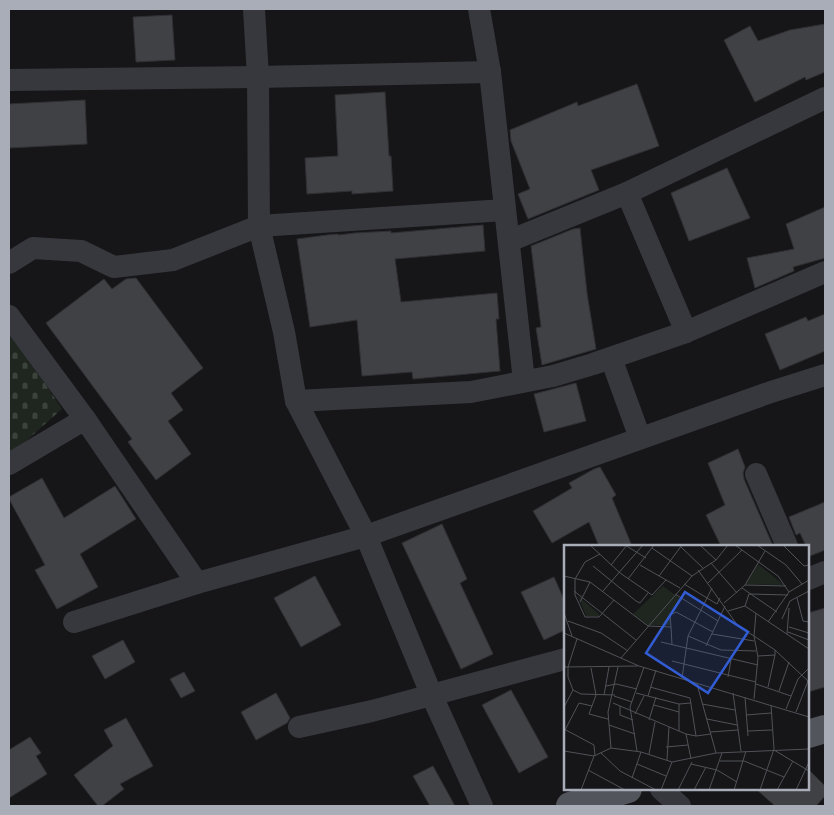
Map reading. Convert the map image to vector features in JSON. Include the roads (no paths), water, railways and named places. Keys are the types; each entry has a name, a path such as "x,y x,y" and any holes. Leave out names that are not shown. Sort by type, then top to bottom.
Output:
{"main road":[{"path":"809,734 825,729"},
{"path":"570,806 625,790"}],"street":[{"path":"254,9 258,77 259,226 284,332 296,402 366,536 432,696 482,806"},
{"path":"479,9 490,72 524,381"},
{"path":"9,80 490,72"},
{"path":"509,241 627,194 825,98"},
{"path":"627,194 686,332"},
{"path":"9,263 33,248 81,251 114,267 173,260 259,226 505,210"},
{"path":"296,402 470,392 553,376 686,332 825,272"},
{"path":"9,316 85,419 197,583"},
{"path":"611,358 640,438"},
{"path":"74,622 197,583 366,536 771,392 825,375"},
{"path":"9,464 85,419"},
{"path":"756,474 787,545"},
{"path":"809,578 825,572"},
{"path":"299,727 432,696 564,659"},
{"path":"662,790 680,806"}]}
